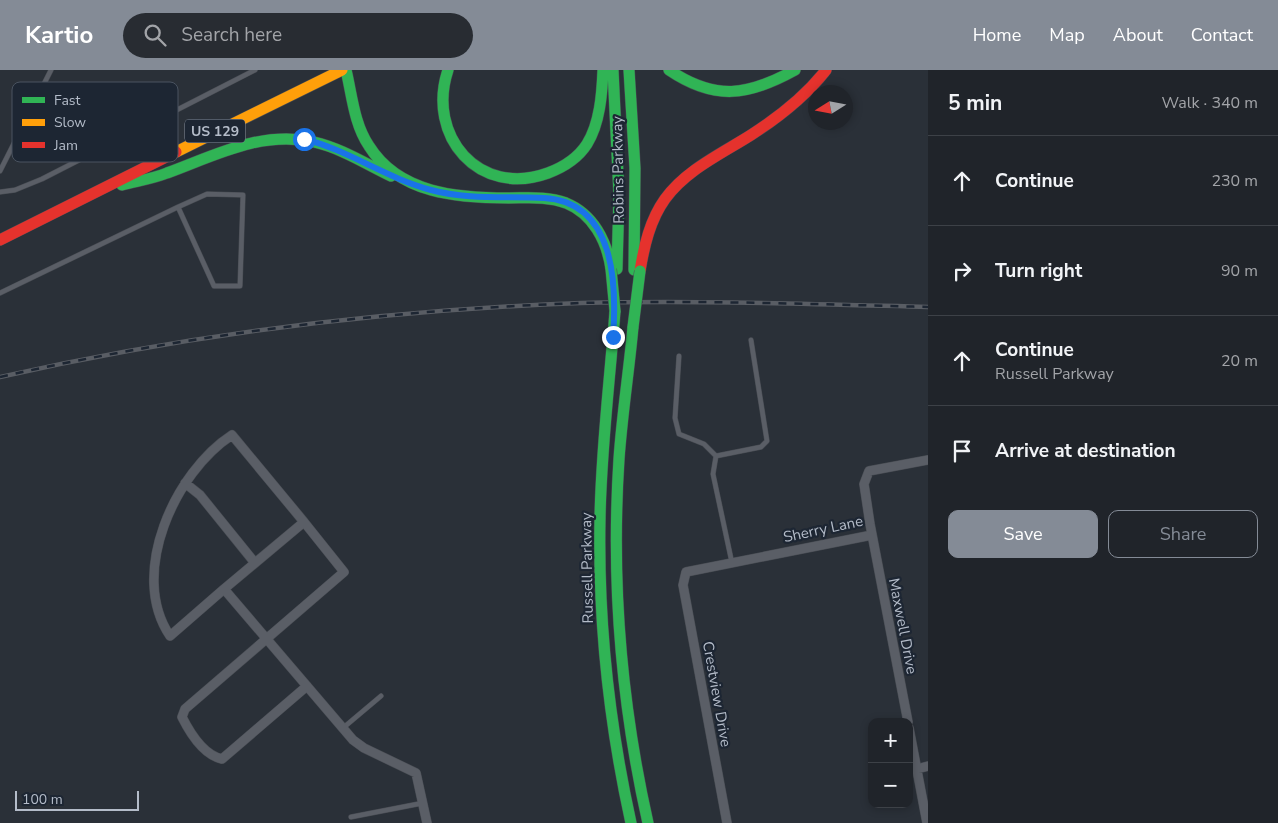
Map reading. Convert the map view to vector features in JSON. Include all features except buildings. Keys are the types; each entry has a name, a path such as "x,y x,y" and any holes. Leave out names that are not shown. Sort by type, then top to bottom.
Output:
{"main road":[{"name":"US 129","path":"178,151 342,70"},
{"path":"346,70 357,117 369,146 380,159 406,182"},
{"path":"448,70 441,100 444,124 456,145 478,167 489,173 527,178 552,173 572,161 586,146 597,117 603,70"},
{"name":"Robins Parkway","path":"613,70 618,195 614,269"},
{"name":"Robins Parkway","path":"630,70 635,168 637,270"},
{"path":"669,70 704,89 726,94 754,90 795,70"},
{"path":"637,270 647,234 659,209 673,189 691,172 785,113 804,96 826,70"},
{"path":"90,194 169,172 241,144 270,138 304,139 323,144 406,182 454,195 544,198 569,205 583,213 596,226 607,246 614,269"},
{"name":"US 129","path":"0,240 155,162"},
{"name":"Russell Parkway","path":"614,269 615,312 602,476 601,597 610,708 631,823"},
{"name":"Russell Parkway","path":"637,270 632,339 619,457 616,578 620,650 628,719 648,823"}],"street":[{"path":"304,522 170,636 160,621 155,580 158,540 168,512 185,483 219,444 232,435 304,522 344,572 185,709 182,717 189,730 213,757 222,759 307,686"},
{"name":"Sherry Lane","path":"689,572 872,535 864,484 869,471 928,460"},
{"path":"185,483 200,495 255,563"},
{"name":"Maxwell Drive","path":"872,535 907,718"},
{"name":"Crestview Drive","path":"689,572 686,572 683,585 727,823"},
{"path":"224,589 343,728 364,748 416,773 427,823"},
{"path":"913,748 927,823"},
{"path":"917,768 928,766"}],"lane":[{"path":"45,82 51,70"},
{"path":"178,109 255,70"},
{"path":"0,171 12,147"},
{"path":"0,192 15,190 75,162"},
{"path":"0,293 178,207 207,194 243,195 240,286 214,286 178,207"},
{"path":"716,456 761,447 767,441 751,340"},
{"path":"679,356 675,418 679,434 704,444 716,456"},
{"path":"716,456 713,474 732,563"},
{"path":"343,728 381,696"},
{"path":"351,817 423,803"}],"railway":[{"path":"0,377 144,348 216,337 289,326 435,311 508,306 624,302 928,307"}],"traffic: fast":[{"path":"346,70 354,109 364,137 382,162 396,174 413,184 450,194 490,198 545,198 566,203 576,208 591,221 606,248 611,269"},
{"path":"448,70 443,94 445,117 452,138 464,156 480,169 500,177 523,178 548,173 560,168 575,158 587,144 598,118 603,70"},
{"path":"613,70 619,195 617,269"},
{"path":"629,70 635,168 634,270"},
{"path":"669,70 701,87 732,91 747,90 778,79 795,70"},
{"path":"122,185 161,175 238,147 275,139 294,139 324,145 344,152 391,176"},
{"path":"611,269 615,311"},
{"path":"633,327 640,271"},
{"path":"615,311 601,493 601,595 606,672 623,785 631,823"},
{"path":"633,327 619,459 616,551 620,642 625,688 631,733 648,823"}],"traffic: slow":[{"path":"178,151 342,70"}],"traffic: jam":[{"path":"640,271 646,243 655,216 673,189 705,163 781,114 800,98 826,70"},
{"path":"0,240 156,162"}],"route":[{"path":"304,139 323,144 384,173 430,190 478,198 544,198 562,202 576,208 596,226 604,239 609,254 615,312 613,337"}]}
